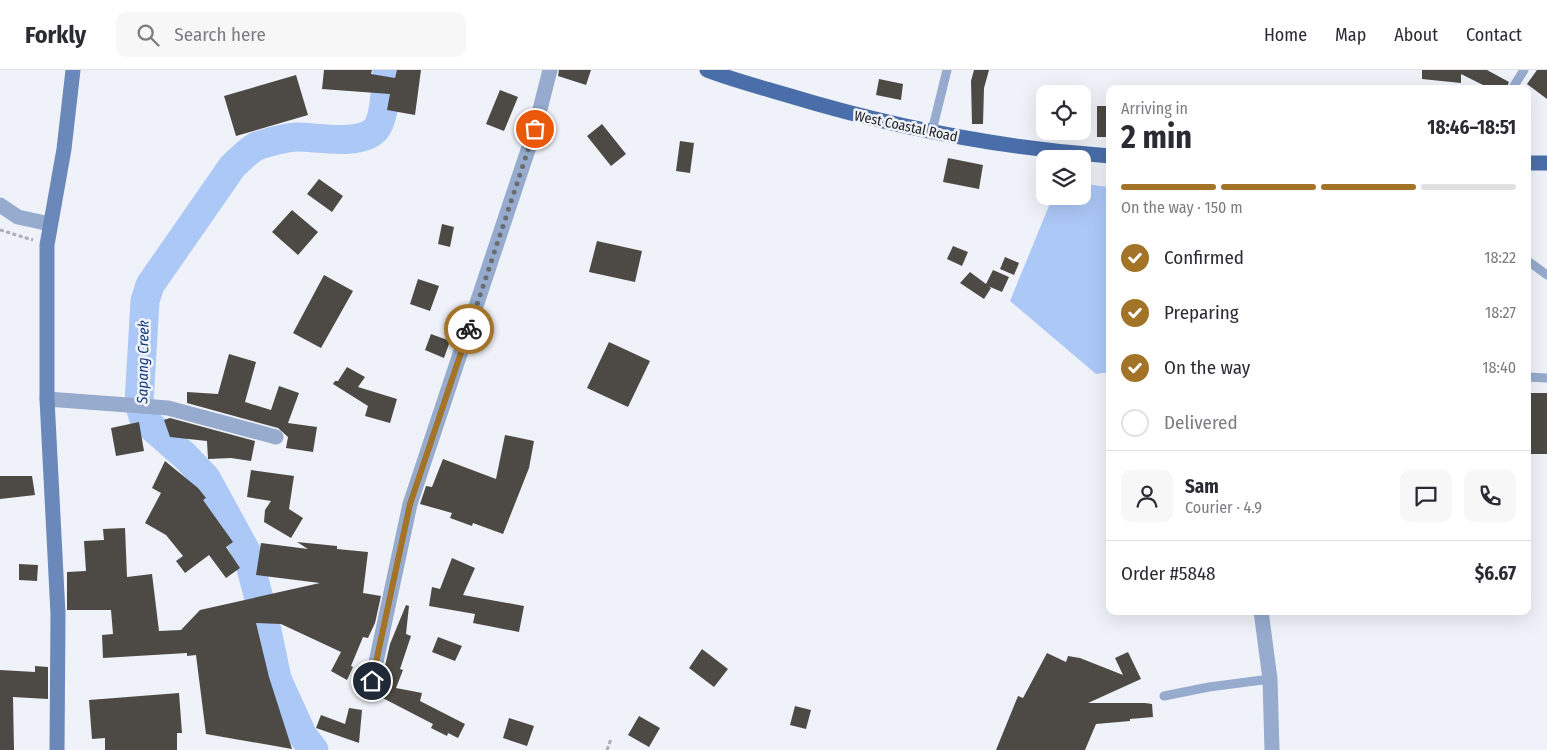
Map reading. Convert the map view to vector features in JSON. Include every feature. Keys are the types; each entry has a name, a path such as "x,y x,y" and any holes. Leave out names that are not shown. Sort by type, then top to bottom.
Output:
{"main road":[{"name":"West Coastal Road","path":"707,70 847,113 956,137 1070,153 1106,156"},
{"path":"1531,163 1547,163"}],"street":[{"path":"57,750 58,614 47,399 47,245 64,149 73,70"},
{"path":"372,681 410,504 535,129 550,70"},
{"path":"0,205 18,217 50,224"},
{"path":"47,399 168,408 276,437"},
{"path":"1262,615 1270,679 1272,750"}],"lane":[{"path":"932,131 947,70"},
{"path":"1515,85 1524,70"},
{"path":"1531,263 1547,275"},
{"path":"1531,377 1547,378"},
{"path":"1164,696 1209,687 1270,679"}],"path":[{"path":"0,230 47,245"},
{"path":"607,750 611,739"}],"water":[{"path":"1091,185 1106,187 1106,373 1096,374 1010,301 1049,205 1091,205"}],"building":[{"path":"324,70 372,70 371,74 395,78 397,70 421,70 415,115 387,110 390,94 322,89"},
{"path":"559,70 591,70 586,85 558,76"},
{"path":"974,70 989,70 984,88 983,124 972,124 971,81"},
{"path":"1422,70 1487,70 1509,82 1508,85 1483,85 1461,74 1461,83 1422,79"},
{"path":"1537,70 1547,70 1547,99 1531,87 1531,85 1527,84"},
{"path":"296,75 308,115 236,136 224,96"},
{"path":"879,79 903,84 901,100 876,95"},
{"path":"500,90 518,97 504,131 486,124"},
{"path":"1097,106 1106,106 1106,137 1097,137"},
{"path":"602,124 626,154 611,166 587,136"},
{"path":"680,141 694,143 690,173 676,171"},
{"path":"948,158 983,165 979,189 943,182"},
{"path":"319,179 343,196 332,212 307,194"},
{"path":"292,210 318,232 298,255 272,232"},
{"path":"442,224 454,227 450,247 438,244"},
{"path":"597,241 642,251 635,282 589,272"},
{"path":"953,246 968,252 962,266 947,259"},
{"path":"1005,257 1019,263 1014,275 1000,269"},
{"path":"993,270 1009,277 1002,292 988,286 991,288 984,299 960,283 970,272 986,284"},
{"path":"324,275 353,291 321,348 293,333"},
{"path":"418,279 439,286 430,311 410,304"},
{"path":"431,334 450,341 444,358 425,350"},
{"path":"609,342 650,361 628,407 587,388"},
{"path":"229,354 256,362 245,402 271,410 279,386 299,393 288,423 317,427 313,452 286,448 288,437 278,428 187,403 187,392 218,394"},
{"path":"347,367 365,377 358,387 397,399 390,423 365,416 368,406 333,384 335,381 338,381"},
{"path":"1531,393 1547,393 1547,454 1531,454"},
{"path":"170,418 255,441 251,461 231,458 208,459 207,441 170,437 164,420"},
{"path":"139,422 144,451 116,456 111,428"},
{"path":"505,435 534,441 529,468 503,534 473,523 472,526 450,518 452,513 420,504 426,486 432,487 443,459 496,479"},
{"path":"165,461 198,488 206,498 203,500 233,542 226,547 240,568 226,578 209,555 185,573 176,561 183,556 166,535 145,523 161,493 152,488"},
{"path":"251,470 294,476 289,509 303,518 291,538 264,522 265,510 271,501 247,497"},
{"path":"0,476 32,476 35,495 0,499"},
{"path":"125,528 127,577 152,574 159,631 181,630 200,610 320,583 256,575 261,543 308,549 297,542 337,546 337,549 368,552 363,593 381,596 375,623 368,638 363,637 347,680 331,671 341,652 281,624 256,623 269,677 292,749 206,734 196,655 187,656 187,653 103,658 102,635 113,634 111,610 67,610 67,572 86,571 84,541 104,540 103,529"},
{"path":"452,558 475,568 463,595 524,606 519,632 473,623 475,614 429,606 432,587 440,589"},
{"path":"19,564 38,565 37,581 19,580"},
{"path":"406,605 409,606 406,634 411,636 400,669 403,670 396,688 422,693 420,701 465,724 458,738 448,733 447,736 431,728 433,724 373,693 374,690 379,688 381,683 390,644"},
{"path":"438,637 462,646 455,661 432,652"},
{"path":"702,649 728,669 714,687 689,668"},
{"path":"1128,652 1141,679 1088,703 1152,704 1153,717 1096,724 1085,750 996,750 1018,696 1023,698 1047,653 1066,662 1068,656 1080,658 1123,675 1115,658"},
{"path":"35,666 48,667 48,699 13,697 14,750 0,750 0,670 35,672"},
{"path":"179,693 182,733 177,733 177,750 105,750 105,738 92,739 89,700"},
{"path":"795,706 811,710 806,729 790,725"},
{"path":"349,708 362,710 359,743 316,728 321,715 345,724"},
{"path":"639,716 660,728 649,747 628,735"},
{"path":"509,718 534,726 527,746 503,738"}],"waterway":[{"name":"Sapang Creek","path":"314,750 303,736 277,679 265,621 247,553 206,478 185,456 144,420 139,403 145,301 150,285 232,167 240,159 255,147 288,138 338,140 368,135 375,130 381,118 387,70"}],"way so far":[{"path":"469,329 535,129"}],"route":[{"path":"372,681 410,504 469,329"}]}
